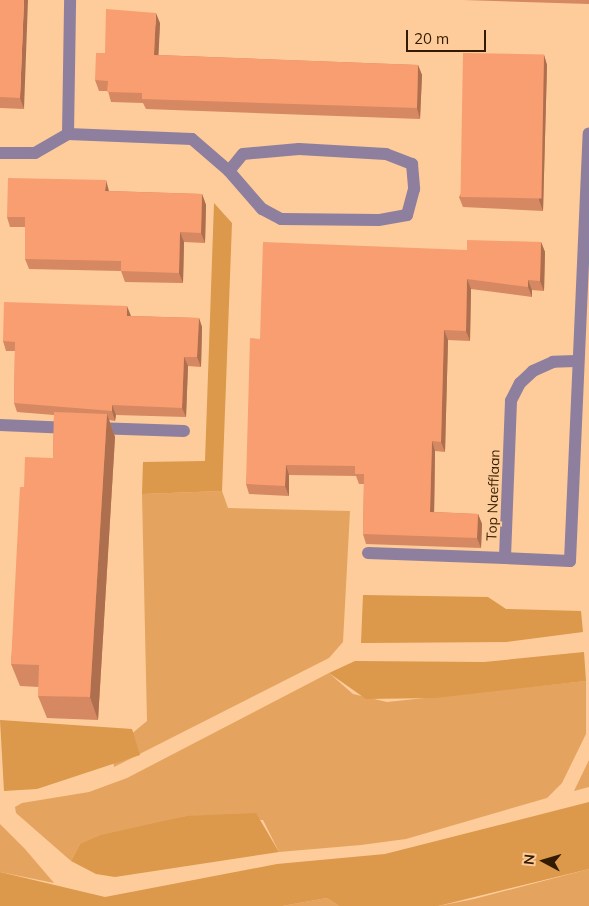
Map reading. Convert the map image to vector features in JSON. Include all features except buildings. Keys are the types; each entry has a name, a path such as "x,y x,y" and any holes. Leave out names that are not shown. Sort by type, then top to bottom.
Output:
{"street":[{"path":"68,134 70,0"},
{"name":"Top Naefflaan","path":"576,361 553,362 533,371 520,383 511,401 505,558 570,561 576,361 585,271 589,133"},
{"path":"0,153 35,153 68,134 192,139 230,171 262,209 281,218 378,220 407,215 414,189 412,164 386,154 299,149 243,154 230,171"},
{"path":"0,425 184,431"},
{"path":"368,553 505,558"}],"shaded area":[{"path":"214,203 232,223 222,491 142,494 143,462 205,461"},
{"path":"222,491 228,508 350,511 343,642 329,658 114,767 112,750 147,721 142,494"},
{"path":"363,595 488,597 506,609 581,611 583,632 507,642 361,643"},
{"path":"584,652 586,681 435,698 366,699 329,673 355,661 484,662"},
{"path":"329,673 353,694 387,702 586,681 586,734 562,783 547,798 406,839 279,852 263,820 186,816 80,844 71,861 16,813 15,807 22,803 89,792 127,778"},
{"path":"0,720 132,729 140,755 37,789 4,791"},
{"path":"589,760 589,787 574,791"},
{"path":"589,802 589,869 438,906 339,906 327,898 282,906 0,906 0,872 105,897 277,864 385,854"},
{"path":"256,813 279,852 115,877 96,874 71,861 80,844 101,835 186,816"},
{"path":"0,824 25,849 54,883 0,872"},
{"path":"589,869 589,906 438,906 474,899"},
{"path":"327,898 339,906 282,906"}]}
